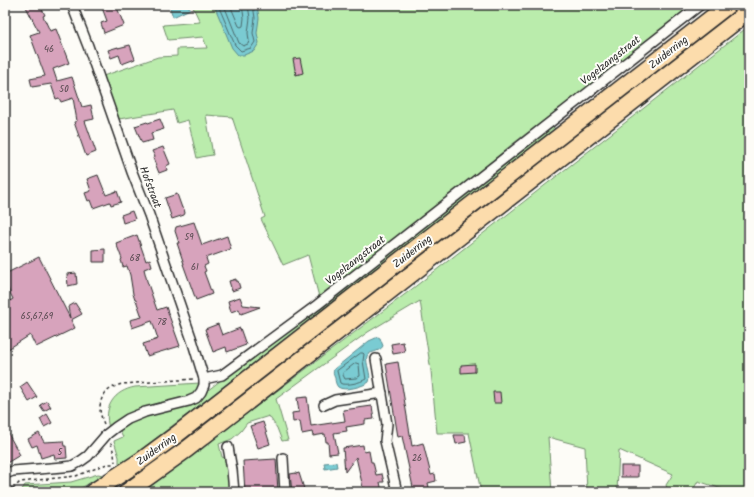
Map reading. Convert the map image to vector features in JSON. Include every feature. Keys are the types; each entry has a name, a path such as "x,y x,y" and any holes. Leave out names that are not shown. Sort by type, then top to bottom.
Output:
{"highway":[{"name":"Zuiderring","path":"93,492 176,436 728,5"},
{"name":"Zuiderring","path":"127,492 187,449 749,11"}],"street":[{"name":"Hofstraat","path":"72,5 148,215 204,378"},
{"name":"Vogelzangstraat","path":"204,378 222,375 317,305 700,5"},
{"path":"376,359 387,424 385,438 397,492"},
{"path":"5,474 13,471 72,466 88,456 107,434 128,419 145,412 196,398 204,385 204,378"},
{"path":"324,405 334,400 382,393"},
{"path":"228,447 234,492"},
{"path":"282,458 285,492"}],"path":[{"path":"106,428 101,414 101,402 103,396 114,386 122,384 204,378"},
{"path":"109,439 114,454 115,464"},
{"path":"5,482 18,492"}],"green space":[{"path":"192,5 695,5 510,146 462,186 319,297 308,255 283,265 261,219 265,217 232,117 206,115 213,155 197,158 188,120 177,123 173,110 119,119 103,76 158,57 177,56 177,49 207,48 203,37 168,40 163,25 200,22"},
{"path":"749,26 749,492 731,492 698,481 692,492 668,492 666,485 673,474 619,450 617,492 587,492 585,447 548,437 552,492 481,492 469,433 437,433 431,371 420,301 368,332 276,399 288,440 282,441 277,428 269,416 247,423 232,439 219,444 222,457 226,459 231,492 143,492 412,289"},
{"path":"552,125 555,129 119,466 119,457 114,441 123,437 119,428 132,421 204,396 207,391"},
{"path":"200,383 195,395 109,428 109,407 116,396 121,392 135,387"},
{"path":"98,474 103,476 74,492 21,491 25,485 71,482"}],"water":[{"path":"169,5 188,5 190,9 173,17"},
{"path":"214,5 257,5 259,18 257,33 259,43 254,51 244,55 238,55 232,48"},
{"path":"378,337 380,338 383,346 379,350 368,354 367,356 370,376 369,382 359,387 349,389 338,387 333,373 334,369 369,341"},
{"path":"336,462 337,467 325,469 324,463"}],"building":[{"path":"25,5 40,5 50,31 56,29 69,63 53,69 57,81 72,77 82,107 91,105 94,119 85,121 96,152 86,156 74,122 77,121 73,98 61,102 59,98 56,99 51,84 32,87 30,79 45,76 30,35 39,32"},
{"path":"101,5 116,5 124,25 104,33 101,23 107,21"},
{"path":"130,45 135,59 122,64 119,55 111,58 108,50"},
{"path":"300,58 303,73 296,75 293,59"},
{"path":"160,119 164,129 151,133 153,140 142,143 135,126"},
{"path":"163,147 170,164 166,166 167,170 159,173 152,151"},
{"path":"98,175 106,195 117,191 121,202 111,205 110,202 93,208 85,193 91,191 87,179"},
{"path":"177,194 185,213 184,215 172,219 165,198"},
{"path":"132,211 135,219 123,223 121,215"},
{"path":"194,222 202,245 227,236 231,249 206,258 208,264 204,266 206,271 204,272 212,294 196,300 183,264 175,231 176,227"},
{"path":"137,235 146,261 150,259 152,266 144,269 157,310 166,307 180,346 147,356 143,344 158,339 152,321 132,328 130,320 142,317 133,294 127,266 123,267 122,259 116,243"},
{"path":"105,249 105,262 93,262 93,250"},
{"path":"39,257 70,318 68,307 75,303 82,314 71,320 75,328 36,347 30,335 5,351 5,304 13,299 5,283 5,274"},
{"path":"76,273 77,284 68,286 67,274"},
{"path":"236,279 240,288 232,291 229,281"},
{"path":"240,297 243,305 260,307 241,314 239,309 231,312 228,301"},
{"path":"218,324 222,335 240,328 246,345 227,352 226,347 213,352 205,329"},
{"path":"403,342 405,352 393,354 391,344"},
{"path":"398,362 412,446 423,443 431,475 435,474 436,481 428,483 430,492 414,492 402,436 398,437 386,364"},
{"path":"475,364 475,372 461,373 461,365"},
{"path":"27,382 37,397 29,402 20,387"},
{"path":"493,392 500,392 501,403 494,403"},
{"path":"307,397 311,426 345,421 343,410 372,406 374,419 365,420 365,424 346,427 347,431 334,433 338,453 329,454 328,442 326,442 325,434 313,436 312,432 302,434 300,421 293,422 292,413 299,412 297,398"},
{"path":"47,401 51,407 44,411 40,405"},
{"path":"47,414 52,423 44,427 40,419"},
{"path":"263,422 270,444 258,448 250,426"},
{"path":"5,428 20,455 5,464"},
{"path":"39,433 44,442 63,441 64,446 66,446 67,458 55,459 54,454 41,458 37,445 32,447 28,439"},
{"path":"454,435 465,435 466,442 456,444"},
{"path":"363,445 364,452 369,451 376,475 382,474 384,482 380,482 382,492 364,492 356,457 345,472 343,448"},
{"path":"276,459 278,492 245,492 243,461"},
{"path":"621,466 638,466 638,477 621,477"},
{"path":"299,473 305,492 292,492 290,474"}]}
